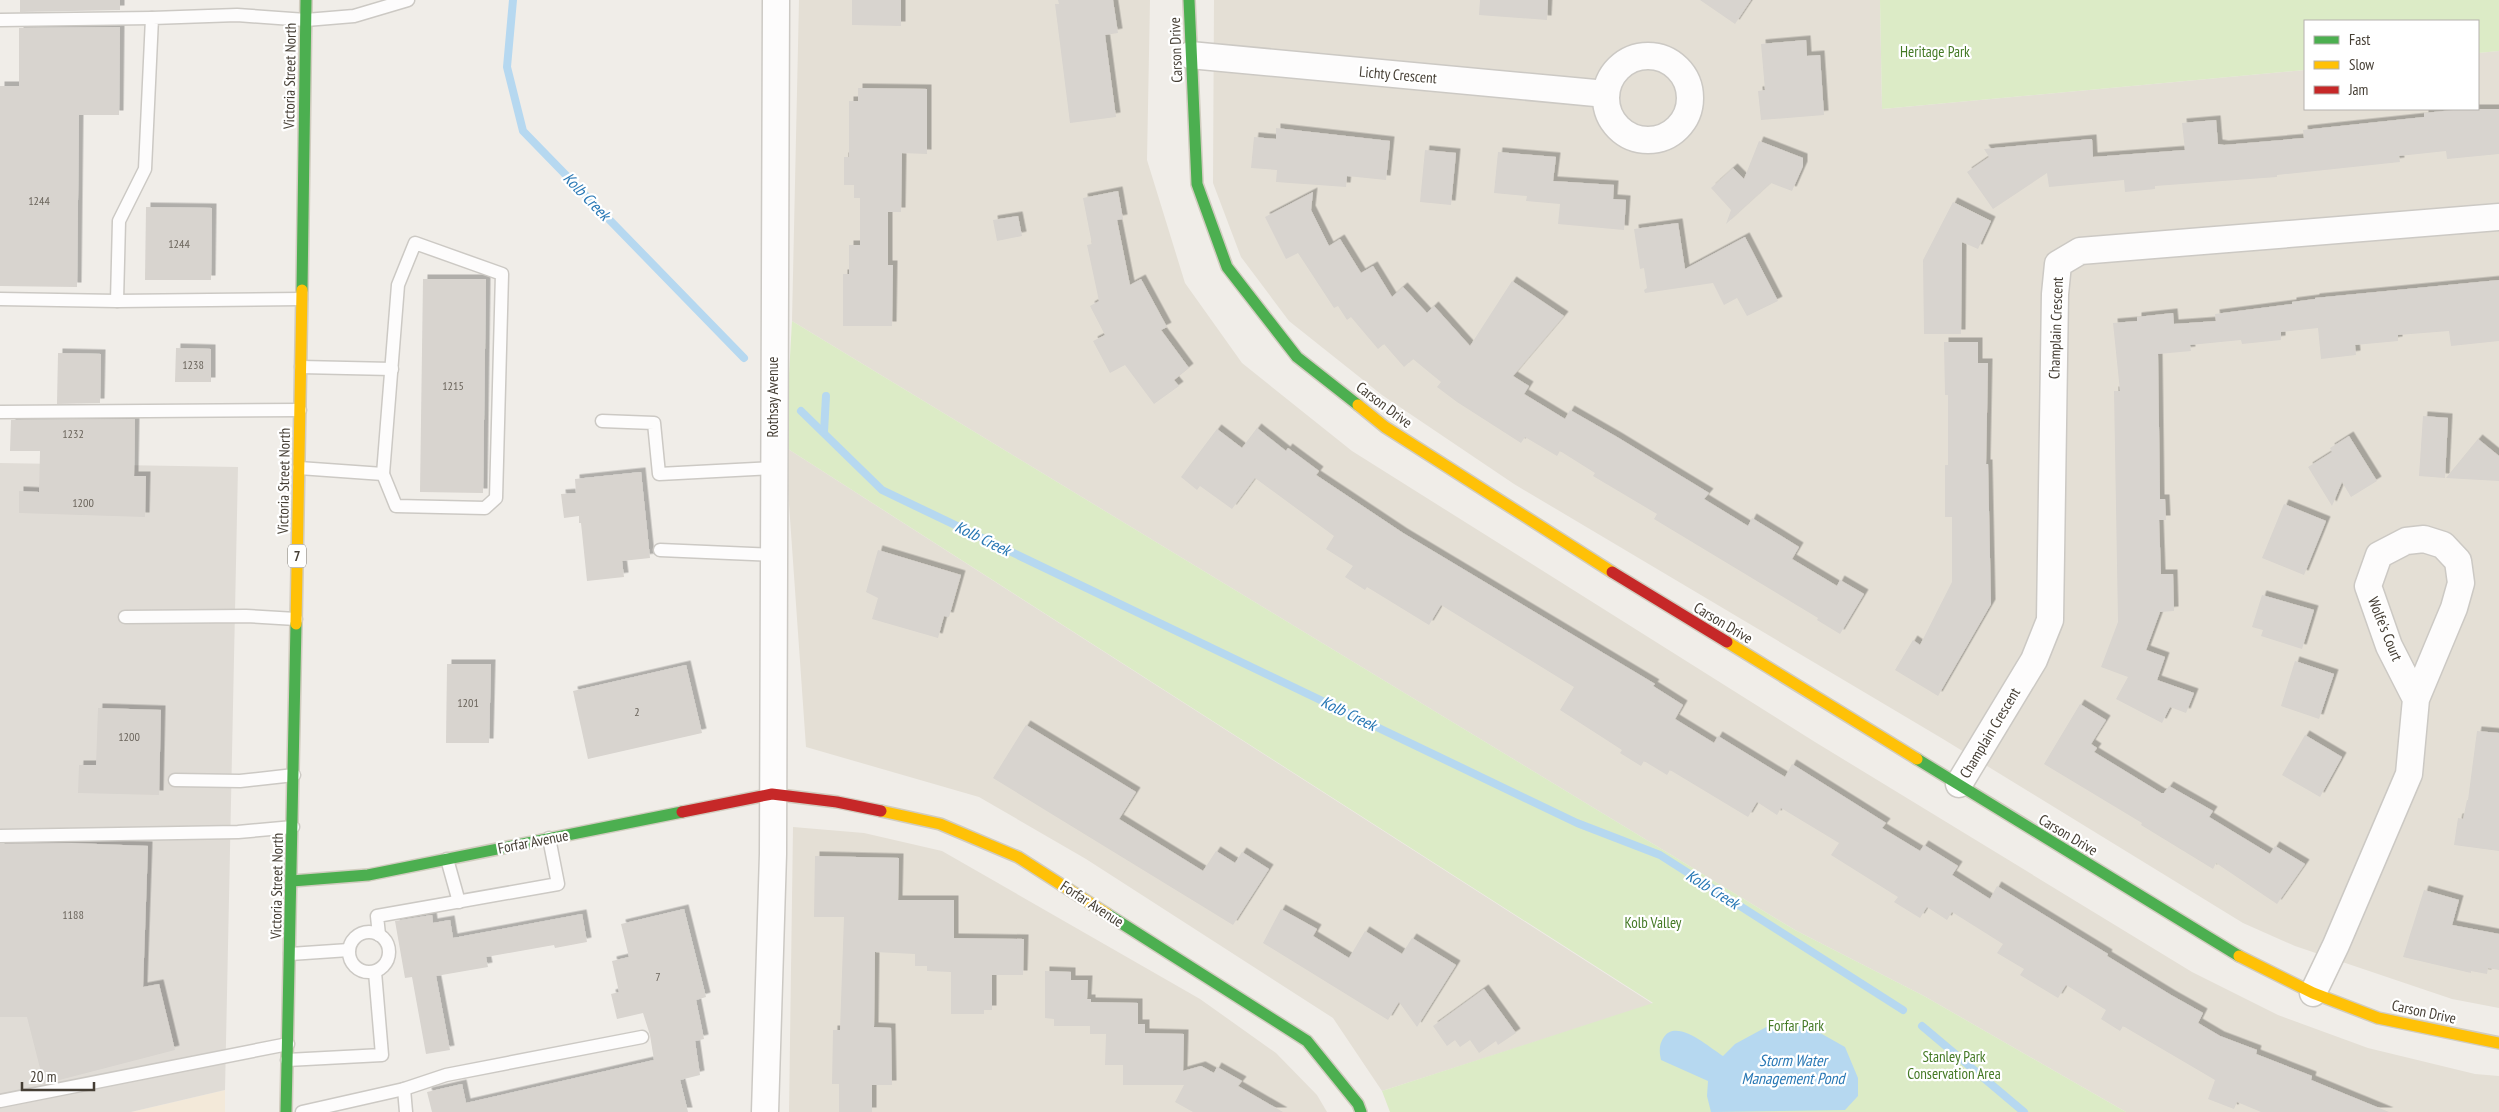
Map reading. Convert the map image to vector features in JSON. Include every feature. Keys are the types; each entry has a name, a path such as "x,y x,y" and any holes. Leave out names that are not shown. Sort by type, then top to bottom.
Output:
{"street":[{"name":"Victoria Street North","path":"286,1112 294,775 306,0"},
{"name":"Rothsay Avenue","path":"772,794 776,0"},
{"name":"Carson Drive","path":"1189,0 1197,184 1227,267 1297,357 1393,432 1602,566 2256,966 2313,993 2378,1018 2499,1042"},
{"name":"Lichty Crescent","path":"1190,55 1606,94"},
{"name":"Champlain Crescent","path":"1959,784 2034,660 2050,620 2055,294 2058,264 2080,251 2499,217"},
{"name":"Wolfe's Court","path":"2313,993 2336,945 2409,774 2416,699 2454,608 2461,583 2458,561 2443,545 2424,539 2406,542 2379,555 2368,586 2389,646 2416,699"},
{"name":"Forfar Avenue","path":"292,881 368,875 772,794 837,802 940,824 1018,857 1306,1041 1358,1104 1361,1112"},
{"path":"765,1112 773,854 772,794"}],"lane":[{"path":"0,20 237,15 306,20 354,16 408,0"},
{"path":"118,301 119,221 146,169 152,18"},
{"path":"415,243 502,274 496,498 485,508 396,506 383,474 392,369 398,285 415,243"},
{"path":"0,299 118,301 301,299"},
{"path":"300,367 392,369"},
{"path":"0,412 300,410"},
{"path":"602,421 654,423 659,474 773,468"},
{"path":"299,468 383,474"},
{"path":"660,550 773,555"},
{"path":"125,618 246,616 296,619"},
{"path":"175,780 240,781 294,775"},
{"path":"0,836 238,832 293,827"},
{"path":"379,935 377,916 558,884 549,838"},
{"path":"447,859 459,902"},
{"path":"373,932 379,935 388,944 389,957 386,964 375,972 368,973 356,968 349,956 349,950 355,938 360,934 373,932"},
{"path":"290,954 349,950"},
{"path":"288,1060 382,1055 375,972"},
{"path":"302,1112 404,1089 446,1075 642,1037"},
{"path":"0,1101 288,1044"},
{"path":"404,1089 406,1112"}],"shaded area":[{"path":"799,0 1150,0 1147,160 1185,283 1242,363 1352,451 1815,742 2192,972 2278,1015 2368,1048 2475,1074 2499,1076 2499,1112 2126,1112 1924,996 1795,930 792,321"},
{"path":"1214,0 1880,0 1882,109 2304,70 2304,110 2479,110 2479,53 2499,51 2499,1008 2452,999 2295,946 2243,923 1943,739 1514,484 1382,395 1289,321 1241,257 1213,183"},
{"path":"785,447 1653,1004 1382,1091 1333,1018 1086,859 979,797 806,747"},
{"path":"0,463 238,467 225,1090 131,1112 0,1112"},
{"path":"793,827 864,833 942,851 1200,999 1276,1053 1317,1095 1327,1112 789,1112"},
{"path":"225,1090 225,1112 131,1112"}],"green space":[{"name":"Heritage Park","path":"1880,0 2499,0 2499,51 2479,53 2479,20 2304,20 2304,70 1882,109"},
{"name":"Kolb Valley","path":"792,321 1795,930 1924,996 2126,1112 1390,1112 1382,1091 1653,1003 785,447"}],"water":[{"name":"Storm Water Management Pond","path":"1770,1025 1806,1025 1845,1047 1858,1078 1858,1096 1845,1110 1711,1112 1707,1096 1708,1081 1661,1060 1661,1042 1670,1032 1677,1031 1694,1036 1723,1056 1735,1044"}],"building":[{"path":"20,0 120,0 120,10 20,12"},
{"path":"852,0 901,0 901,26 852,25"},
{"path":"1058,0 1113,0 1118,33 1105,35 1116,117 1070,123 1055,4 1059,4"},
{"path":"1480,0 1548,0 1547,20 1479,15"},
{"path":"1700,0 1751,0 1735,24"},
{"path":"120,27 119,115 79,115 77,287 0,286 0,86 19,86 19,28"},
{"path":"1806,40 1807,56 1820,55 1824,115 1761,120 1758,91 1765,90 1761,44"},
{"path":"858,88 927,89 927,154 902,153 901,212 888,212 888,265 893,265 892,326 843,326 843,274 849,274 849,245 860,245 860,198 854,198 854,185 844,185 844,157 849,157 849,101 858,101"},
{"path":"2499,109 2499,154 2447,159 2446,151 2399,156 2400,162 2277,175 2277,177 2155,186 2155,189 2125,192 2124,180 2049,187 2047,173 1993,209 1967,172 1989,157 1984,149 2092,139 2093,157 2185,150 2182,123 2216,120 2218,144 2224,145 2304,138 2303,130 2424,117 2424,113"},
{"path":"1276,128 1390,141 1386,180 1347,176 1346,187 1276,182 1277,170 1251,168 1254,137 1276,139"},
{"path":"1759,141 1803,158 1803,166 1792,191 1771,183 1726,224 1731,210 1711,188 1733,168 1744,179"},
{"path":"1425,150 1456,153 1451,205 1420,202"},
{"path":"1498,152 1556,157 1553,181 1614,185 1613,199 1626,200 1624,230 1558,224 1560,204 1526,201 1527,196 1494,193"},
{"path":"1118,191 1123,219 1117,220 1130,285 1141,279 1167,327 1161,330 1189,368 1174,380 1179,386 1154,404 1125,365 1110,373 1093,341 1105,335 1090,306 1099,301 1087,245 1092,244 1083,198"},
{"path":"1313,192 1311,210 1329,246 1340,239 1361,273 1373,266 1392,297 1403,287 1427,313 1434,306 1470,346 1512,281 1564,316 1513,376 1529,386 1524,394 1565,419 1570,410 1617,437 1709,493 1704,499 1748,526 1752,518 1799,547 1792,559 1837,586 1840,580 1864,594 1840,634 1817,620 1818,618 1654,519 1657,514 1593,476 1595,473 1560,451 1557,456 1525,437 1521,443 1457,402 1437,387 1441,382 1413,359 1404,367 1384,344 1378,349 1351,317 1347,320 1338,306 1334,308 1298,253 1286,259 1265,217"},
{"path":"1953,202 1991,221 1978,249 1962,242 1961,334 1924,334 1923,260"},
{"path":"146,207 212,208 211,280 145,280"},
{"path":"1018,216 1022,236 997,241 993,220"},
{"path":"1678,223 1685,269 1745,237 1778,301 1747,316 1737,298 1724,305 1713,283 1645,293 1644,290 1647,288 1644,268 1640,269 1634,229"},
{"path":"423,279 486,279 483,493 420,492"},
{"path":"2499,280 2499,341 2451,346 2449,331 2398,335 2398,341 2355,345 2356,355 2321,359 2318,328 2281,332 2281,340 2242,344 2241,340 2190,345 2191,351 2158,354 2160,499 2165,499 2166,520 2159,520 2161,574 2173,574 2174,611 2160,612 2146,650 2165,657 2157,680 2194,693 2186,713 2170,707 2162,723 2116,699 2128,677 2101,667 2118,622 2114,391 2120,391 2113,323 2137,321 2137,317 2173,313 2174,324 2216,321 2215,314 2292,304 2292,302 2315,298"},
{"path":"1944,342 1978,342 1978,363 1988,363 1986,464 1988,464 1991,604 1938,696 1895,670 1913,640 1920,645 1952,582 1952,517 1945,517 1945,465 1948,465 1948,395 1945,395"},
{"path":"176,348 211,349 211,382 175,382"},
{"path":"58,353 101,354 100,403 57,404"},
{"path":"2423,416 2448,418 2445,478 2419,476"},
{"path":"135,419 134,476 146,476 145,517 19,513 19,491 39,492 40,451 10,451 11,420"},
{"path":"1257,428 1286,451 1288,448 1319,471 1316,475 1403,533 1655,684 1653,686 1683,705 1675,719 1714,743 1718,736 1785,777 1792,764 1886,823 1882,828 1920,851 1924,845 1958,866 1952,875 1990,899 1997,886 2108,954 2107,956 2203,1013 2198,1023 2220,1036 2257,1050 2256,1054 2312,1076 2311,1080 2389,1112 2261,1112 2237,1102 2234,1109 2208,1099 2215,1080 2123,1026 2120,1031 2101,1019 2106,1010 2066,985 2058,998 2020,975 2024,969 1997,953 2003,944 1952,912 1947,920 1927,907 1920,918 1894,902 1898,897 1831,855 1839,843 1781,808 1777,815 1757,802 1748,817 1670,770 1667,775 1644,761 1641,766 1620,753 1622,750 1560,710 1574,687 1441,605 1429,625 1367,587 1365,590 1345,577 1353,566 1326,549 1334,536 1255,478 1232,509 1200,486 1197,490 1181,477 1217,429 1242,448"},
{"path":"2349,436 2377,481 2351,497 2342,482 2332,506 2308,467 2332,452 2330,448"},
{"path":"2478,439 2499,456 2499,481 2446,478"},
{"path":"641,472 650,558 622,561 624,577 587,581 579,516 564,518 561,494 576,493 575,479"},
{"path":"2284,504 2326,521 2304,575 2262,558"},
{"path":"878,550 961,575 949,617 944,616 938,638 872,619 878,598 866,592"},
{"path":"2262,595 2314,610 2302,649 2261,636 2263,630 2252,627"},
{"path":"2295,661 2334,674 2319,719 2281,706"},
{"path":"447,664 491,664 489,743 446,743"},
{"path":"686,665 702,733 588,759 573,691"},
{"path":"2080,704 2106,720 2091,744 2097,748 2094,752 2161,793 2164,793 2169,786 2213,811 2209,817 2270,854 2275,846 2305,864 2277,904 2216,863 2213,869 2141,825 2142,823 2044,764"},
{"path":"98,708 161,710 159,795 78,793 79,765 96,765"},
{"path":"1026,725 1136,792 1119,819 1203,871 1216,851 1235,863 1242,852 1269,869 1233,925 993,778"},
{"path":"2477,731 2499,733 2499,851 2454,845 2458,818 2463,819 2468,800"},
{"path":"2305,735 2342,757 2320,797 2282,775"},
{"path":"72,843 148,846 143,987 159,984 175,1050 44,1084 27,1017 0,1017 0,844"},
{"path":"815,856 899,858 898,900 954,900 954,938 1024,939 1023,975 992,975 992,1010 984,1010 984,1014 951,1014 951,972 927,971 927,966 915,966 915,954 875,952 874,1027 891,1028 892,1085 872,1085 872,1112 839,1112 839,1084 832,1084 833,1030 840,1030 844,917 814,917"},
{"path":"2424,890 2459,900 2452,925 2499,934 2499,970 2488,968 2487,974 2471,971 2471,973 2403,957"},
{"path":"684,909 706,997 696,1000 704,1039 695,1041 700,1075 680,1080 688,1112 432,1112 427,1092 462,1084 466,1103 654,1060 650,1035 643,1013 617,1019 611,994 619,992 612,961 629,957 621,924"},
{"path":"1281,909 1317,929 1313,936 1349,958 1365,931 1402,954 1412,938 1456,965 1417,1027 1399,1002 1388,1020 1263,943"},
{"path":"582,914 587,942 555,948 554,945 486,957 488,967 436,976 450,1050 426,1054 412,977 405,978 395,921 432,915 433,923 450,920 453,938"},
{"path":"1045,971 1071,972 1071,980 1088,980 1087,999 1091,999 1091,1002 1138,1003 1138,1024 1145,1024 1145,1033 1184,1034 1183,1071 1201,1066 1214,1073 1217,1067 1242,1081 1238,1086 1283,1112 1193,1112 1175,1102 1184,1085 1123,1085 1123,1065 1105,1065 1106,1034 1090,1034 1090,1026 1054,1026 1054,1019 1045,1018"},
{"path":"1484,989 1516,1033 1498,1045 1496,1041 1479,1053 1470,1040 1460,1047 1455,1040 1447,1046 1433,1026"}],"waterway":[{"name":"Kolb Creek","path":"513,0 507,67 523,131 744,358"},
{"path":"824,432 826,396"},
{"name":"Kolb Creek","path":"801,411 882,490 1577,823 1660,855 1903,1010"},
{"name":"Kolb Creek","path":"1922,1026 2024,1112"}],"traffic: fast":[{"path":"302,290 306,0"},
{"path":"1189,0 1197,184 1227,267 1297,357 1358,405"},
{"path":"286,1112 296,624"},
{"path":"1917,759 2239,956"},
{"path":"292,881 368,875 682,812"},
{"path":"1107,914 1307,1041 1358,1104 1361,1112"}],"traffic: slow":[{"path":"296,624 302,290"},
{"path":"1358,405 1385,427 1612,572"},
{"path":"1727,642 1917,759"},
{"path":"881,811 940,824 1018,857 1107,914"},
{"path":"2239,956 2313,993 2378,1018 2499,1043"}],"traffic: jam":[{"path":"1612,572 1727,642"},
{"path":"682,812 772,794 837,802 881,811"}],"park label":[{"name":"Forfar Park","path":"1796,1026"},
{"name":"Stanley Park Conservation Area","path":"1954,1066"}]}
